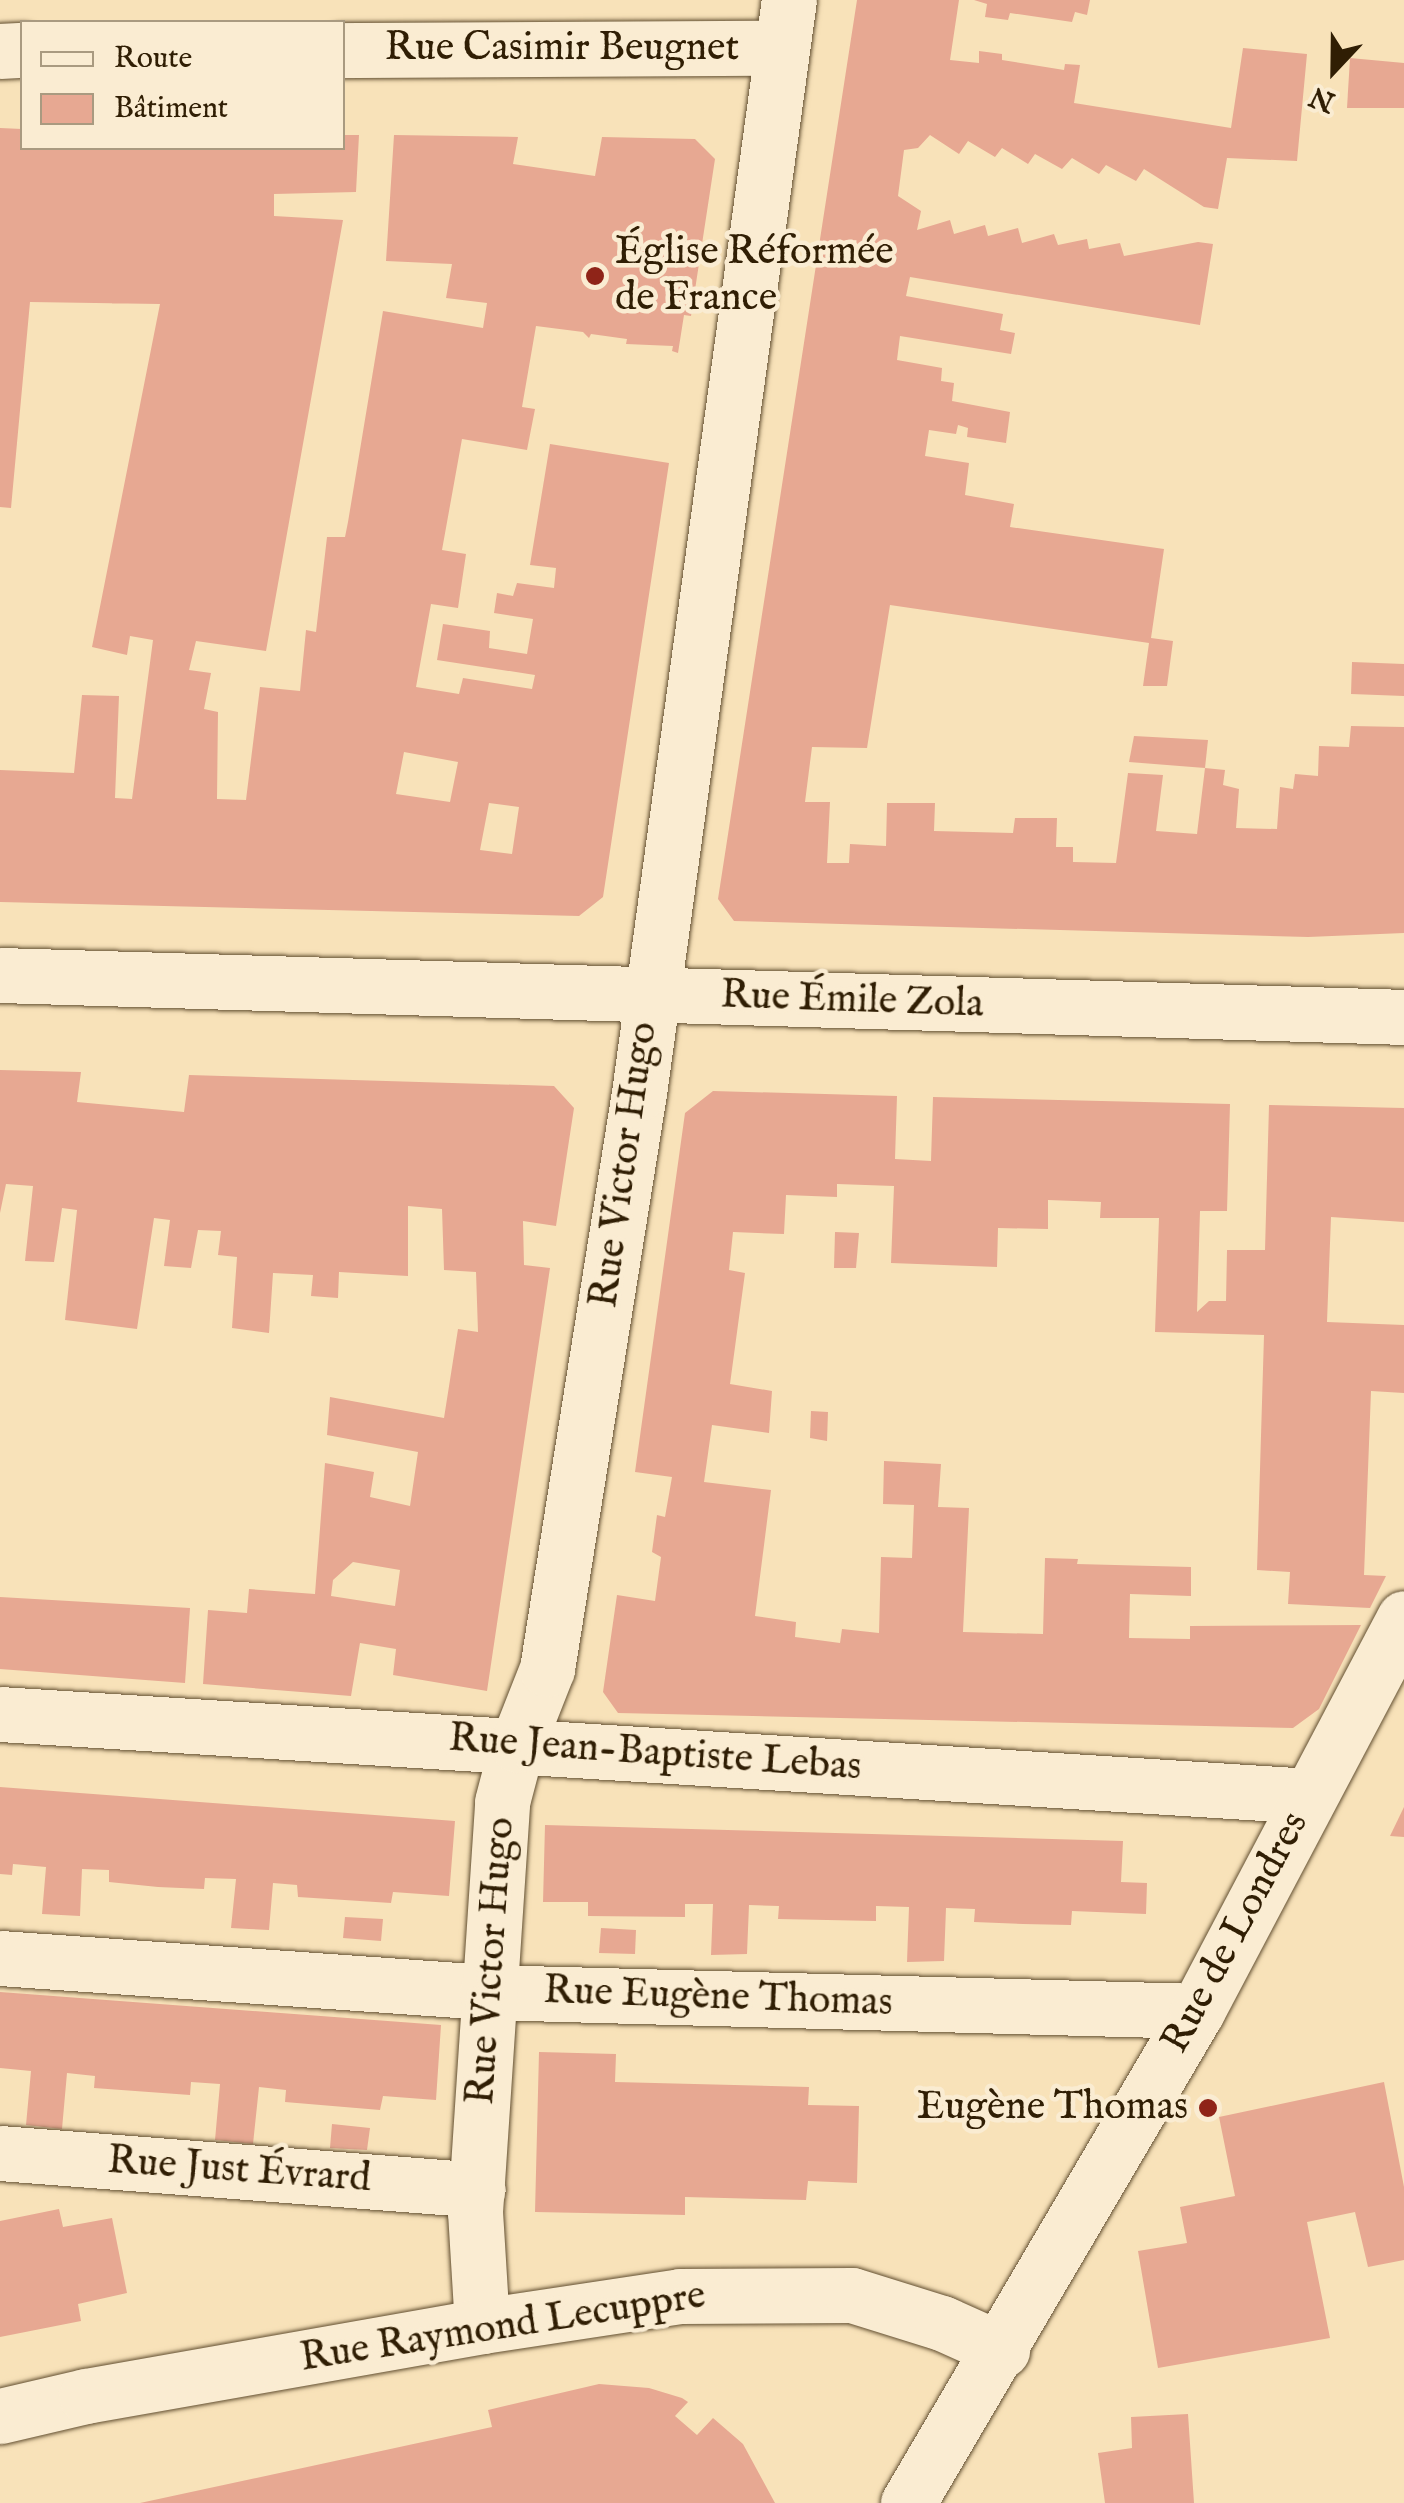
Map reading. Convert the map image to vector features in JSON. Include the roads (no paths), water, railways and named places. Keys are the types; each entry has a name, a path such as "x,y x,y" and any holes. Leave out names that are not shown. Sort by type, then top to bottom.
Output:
{"street":[{"name":"Rue Casimir Beugnet","path":"345,50 785,24"},
{"name":"Rue Victor Hugo","path":"482,2326 478,2190 487,1992 502,1802 517,1745 547,1669 639,1093 785,24"},
{"name":"Rue Émile Zola","path":"0,975 1404,1016"},
{"name":"Rue de Londres","path":"908,2503 1002,2350 1198,2011 1404,1618"},
{"name":"Rue Jean-Baptiste Lebas","path":"0,1714 1310,1796"},
{"name":"Rue Eugène Thomas","path":"0,1958 487,1992 1198,2011"},
{"name":"Rue Just Évrard","path":"0,2152 478,2190"},
{"name":"Rue Raymond Lecuppre","path":"0,2416 86,2396 482,2326 680,2296 852,2295 942,2323 1002,2350"}],"place":[{"name":"Église Réformée de France","path":"595,276"},
{"name":"Eugène Thomas","path":"1208,2108"}]}
